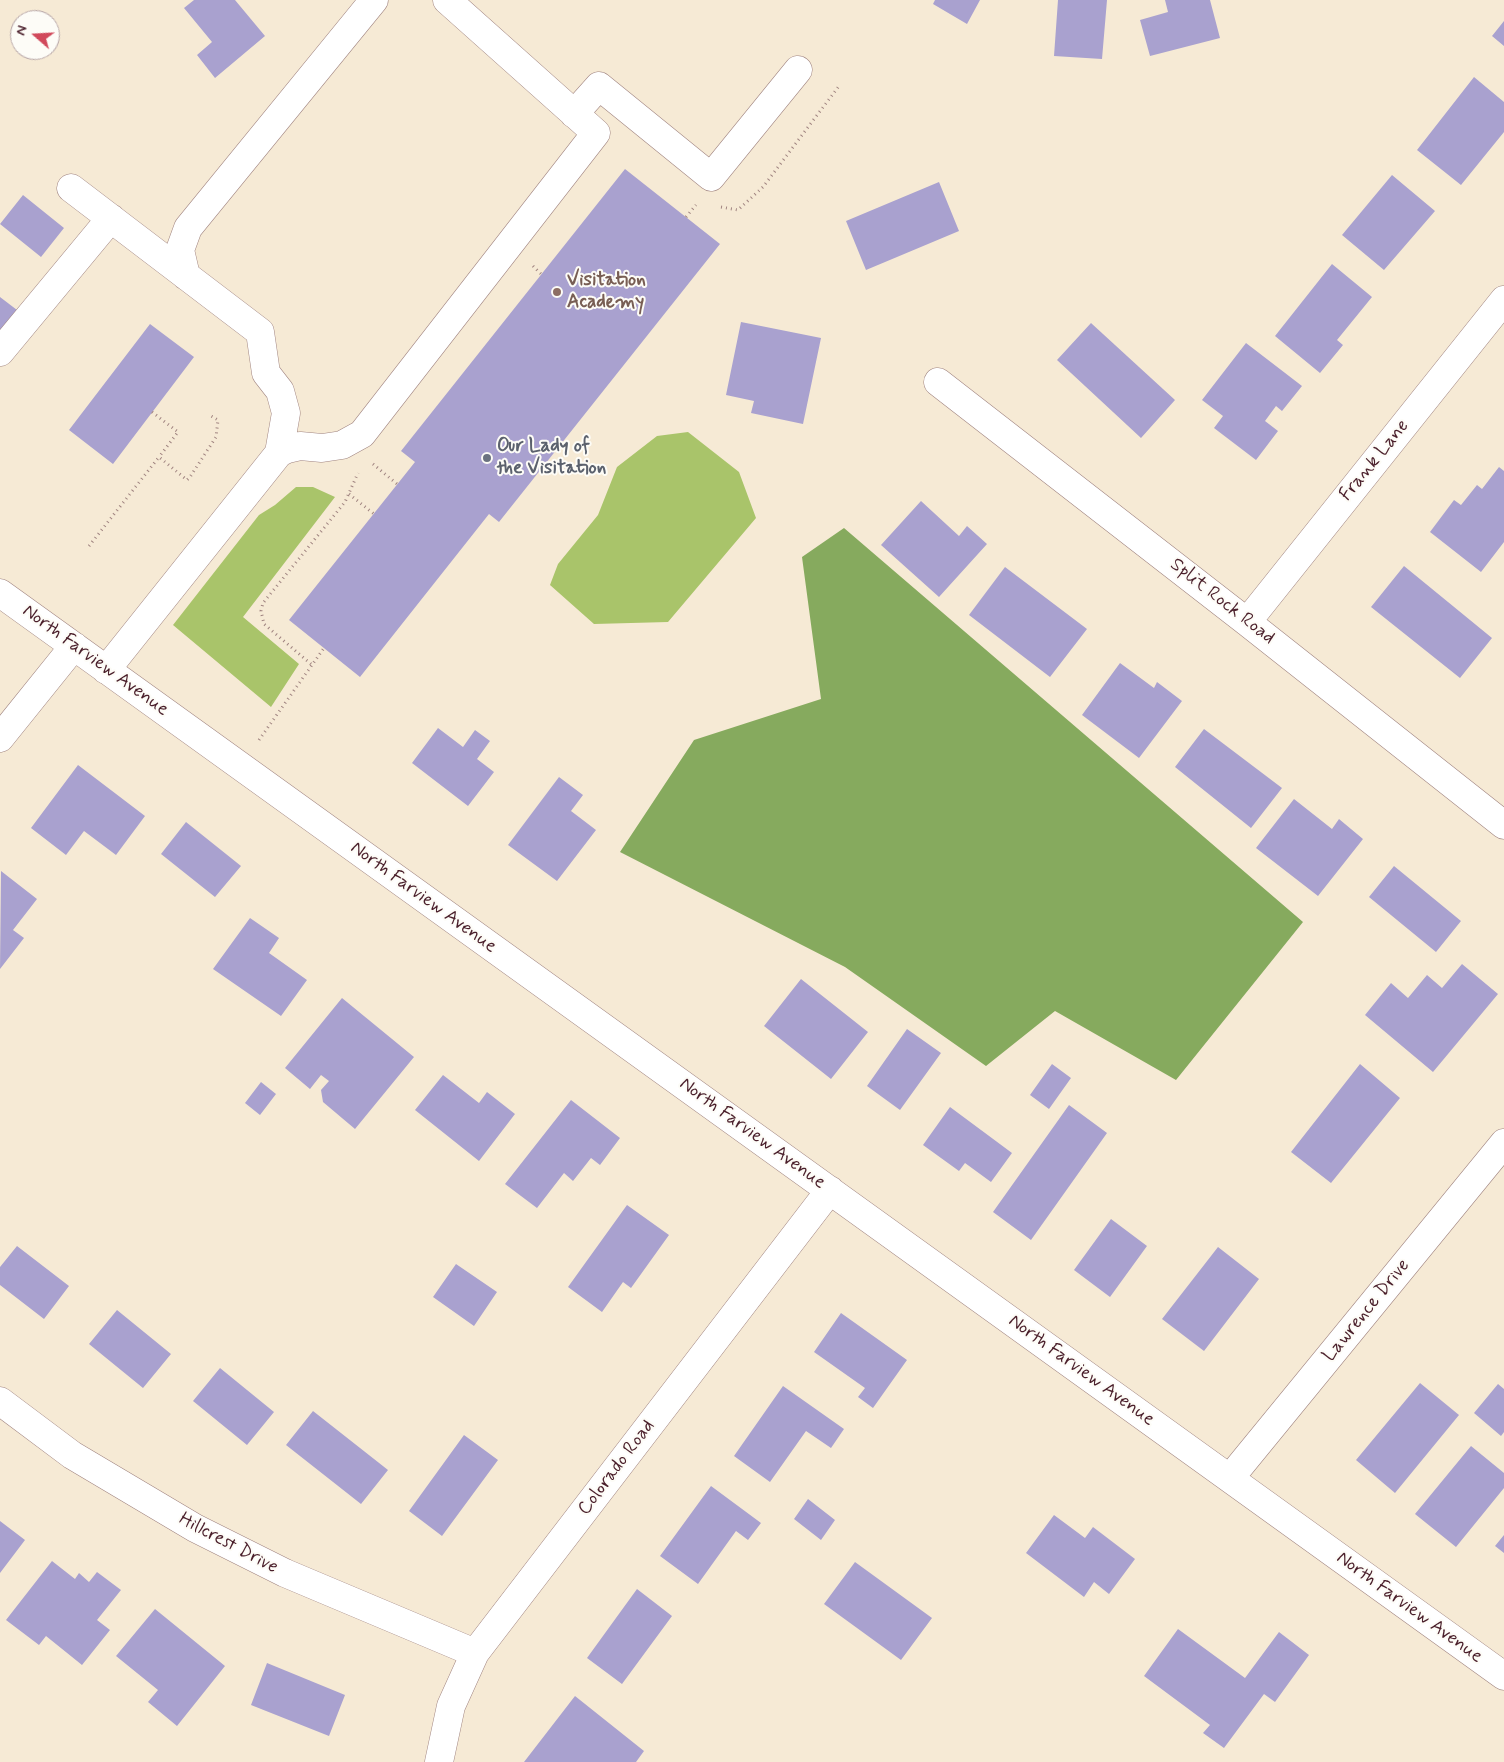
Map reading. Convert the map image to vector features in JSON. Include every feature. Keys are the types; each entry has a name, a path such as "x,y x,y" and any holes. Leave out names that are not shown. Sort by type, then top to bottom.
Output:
{"street":[{"path":"106,670 279,453 287,448 300,446 322,448 342,445 362,434 596,133 447,0"},
{"path":"186,276 180,250 188,228 370,1"},
{"path":"574,114 599,86 711,177 798,70"},
{"path":"71,188 260,332 266,373 280,391 286,413 279,453"},
{"path":"0,352 111,218"},
{"name":"Frank Lane","path":"1247,622 1504,300"},
{"name":"Split Rock Road","path":"938,382 1504,825"},
{"name":"North Farview Avenue","path":"0,593 1504,1676"},
{"path":"0,738 74,646"},
{"name":"Lawrence Drive","path":"1230,1478 1504,1144"},
{"name":"Colorado Road","path":"438,1762 451,1706 475,1653 830,1190"},
{"name":"Hillcrest Drive","path":"0,1401 72,1455 195,1528 285,1573 475,1653"}],"path":[{"path":"686,217 701,198"},
{"path":"530,264 541,274"},
{"path":"89,546 178,432 152,412"},
{"path":"159,457 187,480 190,478 209,451 218,430 218,420 211,416"},
{"path":"369,460 397,484"},
{"path":"311,664 264,624 261,611 263,603 349,494 353,481 363,467"},
{"path":"349,494 374,514"},
{"path":"259,740 324,648"}],"green space":[{"path":"688,432 739,472 756,518 668,622 594,624 550,585 558,564 598,515 617,467 657,436"},
{"path":"296,487 313,487 335,497 243,617 299,664 271,707 173,625 259,515 275,505"},
{"path":"844,528 1303,922 1176,1080 1055,1011 986,1066 845,967 620,852 694,740 821,699 802,557"}],"building":[{"path":"194,0 235,0 265,36 215,78 197,55 212,42 184,8"},
{"path":"935,0 980,0 967,24 933,4"},
{"path":"1058,0 1107,0 1102,59 1054,56"},
{"path":"1165,0 1210,0 1220,38 1150,56 1140,20 1168,12"},
{"path":"1504,21 1504,46 1492,36"},
{"path":"1474,77 1504,102 1504,132 1461,185 1417,150"},
{"path":"625,169 720,244 499,522 489,514 360,677 289,620 415,462 401,451"},
{"path":"1392,175 1435,211 1384,270 1342,235"},
{"path":"939,182 959,231 866,270 846,221"},
{"path":"23,195 64,228 41,257 0,224"},
{"path":"1332,264 1372,297 1337,340 1343,345 1320,373 1275,336"},
{"path":"0,297 17,310 0,331"},
{"path":"741,322 821,338 803,424 751,413 754,401 726,395"},
{"path":"1091,323 1175,400 1141,438 1057,360"},
{"path":"150,324 194,357 113,464 69,430"},
{"path":"1246,343 1302,386 1282,411 1276,406 1265,421 1278,431 1256,460 1214,428 1223,416 1202,400"},
{"path":"1499,467 1504,471 1504,542 1481,572 1430,532 1454,500 1461,505 1477,485 1482,489"},
{"path":"921,501 959,536 967,526 987,544 939,597 881,545"},
{"path":"1404,566 1492,638 1460,678 1371,607"},
{"path":"1005,567 1087,629 1050,677 969,615"},
{"path":"1120,663 1154,688 1157,682 1182,701 1139,758 1082,715"},
{"path":"438,728 463,747 475,730 490,741 477,759 494,772 468,806 412,763"},
{"path":"1204,729 1282,788 1251,828 1175,767"},
{"path":"78,765 145,816 116,855 84,831 66,855 31,828"},
{"path":"559,777 583,795 571,811 596,830 557,881 508,845"},
{"path":"1294,799 1332,829 1339,819 1363,839 1318,896 1256,848"},
{"path":"186,822 241,866 215,897 161,854"},
{"path":"1394,866 1461,921 1436,952 1369,897"},
{"path":"1,871 37,899 13,930 24,938 0,969"},
{"path":"250,918 279,938 269,953 307,980 281,1016 213,969"},
{"path":"1462,964 1498,994 1433,1072 1365,1015 1391,983 1408,998 1427,975 1442,988"},
{"path":"801,979 868,1032 831,1079 764,1026"},
{"path":"342,998 414,1057 355,1129 323,1102 321,1090 329,1081 321,1075 310,1089 285,1068"},
{"path":"907,1029 941,1053 900,1110 867,1086"},
{"path":"1052,1064 1071,1078 1049,1109 1030,1095"},
{"path":"1360,1064 1400,1098 1331,1183 1291,1152"},
{"path":"443,1075 479,1103 487,1092 515,1114 479,1161 415,1110"},
{"path":"261,1082 276,1094 260,1115 245,1103"},
{"path":"571,1100 620,1138 600,1165 591,1158 573,1181 564,1173 537,1208 505,1184"},
{"path":"1069,1105 1107,1133 1031,1240 993,1212"},
{"path":"950,1107 1012,1153 991,1182 965,1163 959,1171 923,1145"},
{"path":"627,1205 669,1235 631,1288 623,1282 602,1312 568,1287"},
{"path":"1111,1219 1147,1246 1110,1297 1074,1270"},
{"path":"17,1246 69,1286 44,1319 0,1285 0,1267"},
{"path":"1218,1247 1259,1279 1204,1351 1162,1319"},
{"path":"456,1264 497,1292 474,1326 433,1297"},
{"path":"117,1310 171,1354 143,1388 89,1344"},
{"path":"841,1313 907,1360 873,1408 858,1397 865,1388 814,1352"},
{"path":"220,1368 274,1412 247,1445 193,1401"},
{"path":"1420,1383 1459,1415 1395,1493 1356,1460"},
{"path":"1498,1384 1504,1389 1504,1432 1501,1436 1474,1413"},
{"path":"783,1386 844,1429 831,1448 806,1431 770,1482 734,1456"},
{"path":"313,1411 388,1470 361,1504 286,1445"},
{"path":"464,1435 498,1460 442,1536 409,1511"},
{"path":"1471,1446 1504,1473 1504,1488 1456,1547 1415,1514"},
{"path":"711,1486 761,1523 748,1540 736,1531 698,1584 660,1556"},
{"path":"808,1499 835,1520 821,1540 794,1519"},
{"path":"1054,1515 1085,1538 1093,1527 1135,1559 1109,1594 1094,1582 1084,1597 1026,1553"},
{"path":"0,1521 25,1540 0,1573"},
{"path":"1504,1535 1504,1553 1495,1546"},
{"path":"52,1561 75,1579 79,1573 89,1582 97,1572 121,1590 97,1620 110,1630 82,1665 46,1636 39,1645 6,1620"},
{"path":"855,1562 932,1618 901,1660 824,1604"},
{"path":"637,1589 672,1616 622,1684 587,1658"},
{"path":"155,1609 225,1666 177,1726 148,1702 158,1690 116,1656"},
{"path":"1178,1629 1245,1678 1279,1632 1309,1655 1275,1702 1264,1694 1224,1748 1203,1733 1210,1725 1144,1676"},
{"path":"267,1663 345,1695 329,1736 251,1705"},
{"path":"575,1696 644,1751 636,1762 524,1762"}],"place":[{"name":"Visitation Academy","path":"557,292"},
{"name":"Our Lady of the Visitation","path":"487,458"}]}
